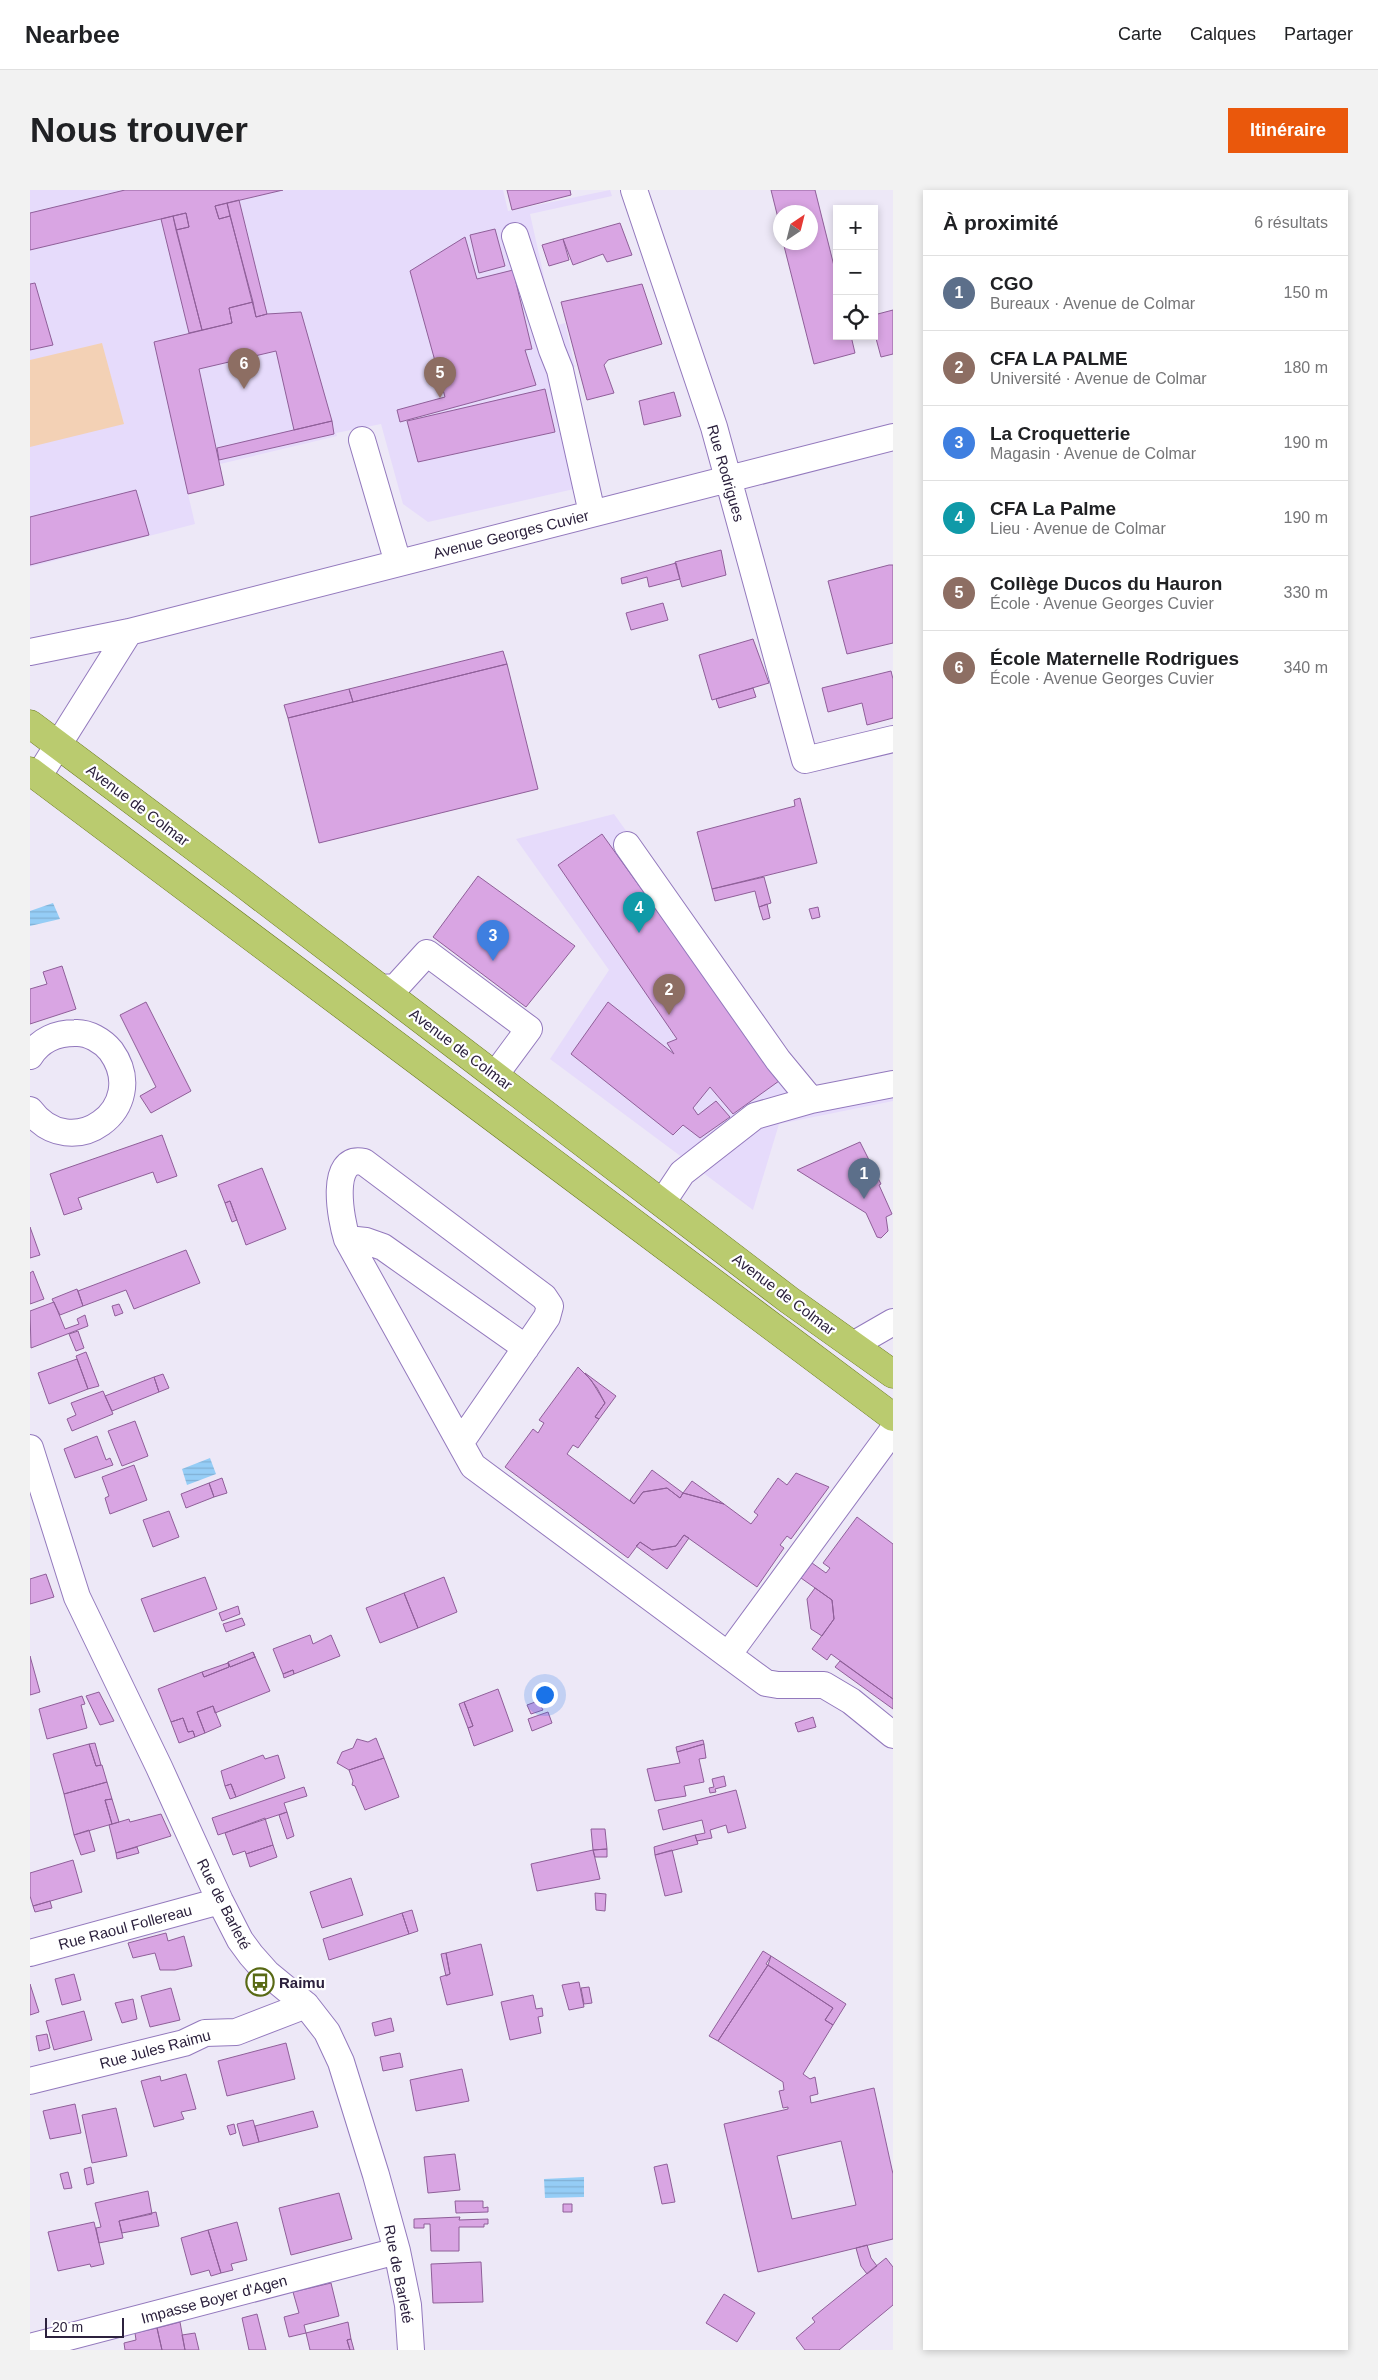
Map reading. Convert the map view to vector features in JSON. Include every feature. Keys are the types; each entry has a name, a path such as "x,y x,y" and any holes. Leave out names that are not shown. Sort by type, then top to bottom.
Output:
{"main road":[{"name":"Avenue de Colmar","path":"30,724 662,1203 893,1374"},
{"path":"34,774 893,1416"}],"street":[{"name":"Rue Rodrigues","path":"634,190 714,427 806,760 893,739"},
{"path":"515,236 560,370 592,514"},
{"name":"Avenue Georges Cuvier","path":"30,652 129,632 893,437"},
{"path":"362,440 398,563"},
{"path":"34,774 58,745 129,632"},
{"path":"627,845 778,1060 811,1100"},
{"path":"380,988 396,987 427,954 529,1028 495,1075"},
{"path":"30,1056 46,1039 61,1033 78,1032 94,1037 107,1047 117,1060 122,1076 122,1093 116,1108 105,1122 91,1130 74,1133 57,1131 42,1124 30,1111"},
{"path":"662,1203 682,1173 755,1116 811,1100 893,1084"},
{"path":"459,1440 465,1436 548,1317 550,1306 544,1297 364,1162 356,1160 350,1162 342,1173 339,1193 341,1221 346,1239 473,1466 766,1682 778,1685 824,1685 851,1701 893,1736"},
{"path":"346,1239 366,1241 383,1246 526,1348"},
{"path":"853,1346 893,1322"},
{"path":"728,1655 893,1430"},
{"name":"Rue de Barleté","path":"30,1448 76,1597 159,1767 220,1902 240,1940 251,1955 267,1973 306,2005 327,2032 341,2062 397,2251 408,2305 411,2350"},
{"name":"Rue Raoul Follereau","path":"30,1953 220,1902"},
{"name":"Rue Jules Raimu","path":"30,2081 184,2043 206,2033 236,2032 306,2005"},
{"name":"Impasse Boyer d'Agen","path":"30,2347 397,2251"}],"shaded area":[{"path":"30,190 503,190 508,211 610,190 612,196 530,214 555,326 565,323 575,367 560,370 574,489 428,522 403,504 381,424 336,433 337,436 220,464 224,485 188,494 195,524 30,567"},
{"path":"102,343 124,424 30,447 30,360"},
{"path":"614,814 812,1088 893,1070 893,1101 779,1124 753,1210 550,1059 609,970 516,839"}],"water":[{"path":"53,903 60,919 30,926 30,911"},
{"path":"210,1458 216,1474 187,1485 182,1469"},
{"path":"584,2177 584,2197 545,2198 544,2179"}],"building":[{"path":"125,190 283,190 215,206 219,219 230,216 253,302 229,308 232,323 202,330 176,230 189,227 186,213 30,250 30,213"},
{"path":"507,190 570,190 571,195 512,210"},
{"path":"771,190 815,190 833,262 833,340 852,340 855,353 814,364 785,250 818,250 818,205 775,205"},
{"path":"239,200 267,314 256,317 227,203"},
{"path":"227,203 230,216 219,219 215,206"},
{"path":"186,213 189,227 176,230 173,216"},
{"path":"173,216 202,330 189,333 161,219"},
{"path":"620,223 632,255 607,262 603,254 573,265 563,239"},
{"path":"495,229 505,266 479,273 470,235"},
{"path":"465,237 477,279 513,270 532,349 525,350 536,385 400,422 397,410 445,397 410,271"},
{"path":"563,239 569,260 549,266 542,245"},
{"path":"35,283 53,345 30,350 30,284"},
{"path":"642,284 662,344 608,360 604,365 614,393 587,400 561,302"},
{"path":"253,302 256,317 267,314 301,312 332,421 294,430 276,351 199,369 224,485 188,494 154,342 232,323 229,308"},
{"path":"893,310 893,354 881,357 876,340 878,340 878,314"},
{"path":"545,389 555,432 418,462 407,421"},
{"path":"674,392 681,416 644,425 639,401"},
{"path":"332,421 334,434 219,460 217,448"},
{"path":"136,490 149,535 30,565 30,517"},
{"path":"721,550 726,575 682,587 675,562"},
{"path":"676,563 680,579 649,587 647,577 622,584 621,578"},
{"path":"893,565 893,643 847,654 828,581"},
{"path":"663,603 668,620 631,630 626,613"},
{"path":"753,639 769,683 712,700 699,655"},
{"path":"503,651 507,664 353,702 349,689"},
{"path":"507,664 538,789 319,843 288,718"},
{"path":"891,671 893,679 893,718 867,725 862,703 828,712 822,688"},
{"path":"753,688 756,697 719,708 716,699"},
{"path":"349,689 353,702 288,718 284,705"},
{"path":"800,798 817,863 712,889 697,832 795,806 794,800"},
{"path":"602,834 779,1081 733,1114 710,1087 693,1108 698,1115 716,1101 730,1117 700,1138 683,1125 673,1135 571,1054 608,1002 674,1054 667,1043 677,1039 558,865"},
{"path":"478,876 575,946 526,1007 433,937"},
{"path":"764,877 771,903 759,907 755,891 715,901 712,889"},
{"path":"767,904 770,918 763,920 759,907"},
{"path":"818,907 820,917 812,919 809,909"},
{"path":"62,966 76,1009 30,1024 30,989 47,984 43,972"},
{"path":"146,1002 191,1091 151,1113 140,1096 156,1087 120,1015"},
{"path":"162,1135 177,1176 157,1183 153,1172 78,1198 82,1209 64,1215 50,1174"},
{"path":"860,1142 881,1184 879,1185 892,1214 886,1217 888,1231 881,1238 877,1237 866,1213 797,1170"},
{"path":"262,1168 286,1229 246,1245 230,1201 225,1203 218,1185"},
{"path":"230,1201 237,1220 232,1222 225,1203"},
{"path":"30,1227 40,1255 30,1258"},
{"path":"186,1250 200,1283 134,1309 126,1290 83,1306 78,1291"},
{"path":"33,1271 44,1299 30,1304 30,1273"},
{"path":"77,1289 83,1306 60,1315 52,1299"},
{"path":"54,1302 65,1329 79,1324 77,1319 85,1315 88,1326 31,1348 30,1311"},
{"path":"119,1304 123,1313 115,1316 112,1306"},
{"path":"78,1331 84,1348 76,1351 69,1334"},
{"path":"86,1352 99,1386 88,1389 76,1356"},
{"path":"77,1359 88,1389 49,1404 38,1373"},
{"path":"578,1367 591,1380 605,1403 595,1417 599,1419 578,1448 573,1445 567,1454 634,1504 643,1492 667,1488 680,1498 683,1493 724,1504 751,1524 758,1515 754,1512 778,1478 787,1485 796,1473 829,1487 791,1539 787,1536 780,1545 784,1548 757,1587 684,1535 676,1546 652,1550 640,1542 628,1558 505,1467 533,1429 538,1433 544,1423 539,1420"},
{"path":"585,1373 616,1396 599,1419 595,1417 605,1403 597,1388"},
{"path":"163,1374 169,1388 159,1392 154,1377"},
{"path":"154,1377 159,1392 112,1411 105,1396"},
{"path":"103,1391 113,1414 72,1431 67,1419 76,1415 71,1403"},
{"path":"135,1421 148,1456 122,1466 108,1431"},
{"path":"97,1436 106,1460 110,1458 113,1465 75,1478 64,1449"},
{"path":"134,1465 147,1500 110,1514 105,1498 109,1496 102,1477"},
{"path":"652,1470 683,1493 680,1498 667,1488 643,1492 634,1504 630,1500"},
{"path":"222,1478 227,1493 214,1497 209,1483"},
{"path":"692,1481 724,1504 683,1493"},
{"path":"209,1483 214,1497 186,1508 181,1494"},
{"path":"169,1511 179,1537 153,1547 143,1520"},
{"path":"857,1517 893,1544 893,1699 831,1654 827,1660 812,1649 834,1619 832,1600 801,1578 812,1563 826,1573 830,1568 823,1563"},
{"path":"684,1535 689,1538 667,1569 636,1546 640,1542 652,1550 676,1546"},
{"path":"46,1574 54,1597 30,1604 30,1579"},
{"path":"205,1577 217,1609 154,1632 141,1599"},
{"path":"444,1577 457,1612 418,1628 404,1593"},
{"path":"815,1588 832,1600 834,1619 822,1636 811,1629 807,1599"},
{"path":"404,1593 418,1628 380,1643 366,1608"},
{"path":"238,1606 240,1614 222,1621 219,1613"},
{"path":"242,1618 245,1625 226,1632 223,1624"},
{"path":"310,1635 313,1644 331,1635 340,1656 294,1674 293,1670 283,1674 273,1649"},
{"path":"253,1652 255,1657 230,1667 228,1662"},
{"path":"253,1652 270,1691 215,1713 213,1706 197,1712 205,1733 195,1737 193,1731 188,1732 183,1718 171,1722 158,1689 202,1672 204,1677 229,1667 228,1662 230,1667 255,1657"},
{"path":"30,1656 40,1692 30,1695"},
{"path":"840,1661 893,1699 893,1709 835,1667"},
{"path":"228,1663 229,1667 204,1677 202,1672"},
{"path":"293,1670 294,1674 284,1678 283,1674"},
{"path":"498,1689 513,1731 474,1746 468,1728 473,1726 464,1702"},
{"path":"99,1692 114,1721 100,1725 86,1696"},
{"path":"82,1696 85,1704 81,1705 87,1728 47,1739 39,1709"},
{"path":"538,1701 543,1710 531,1714 527,1705"},
{"path":"464,1702 473,1726 468,1728 459,1704"},
{"path":"213,1706 221,1726 205,1733 197,1712"},
{"path":"548,1712 552,1723 532,1731 528,1719"},
{"path":"813,1717 816,1727 798,1732 795,1723"},
{"path":"183,1718 188,1732 193,1731 195,1737 179,1743 171,1722"},
{"path":"376,1738 384,1758 349,1770 337,1763 342,1752 353,1748 357,1739 368,1742"},
{"path":"703,1740 704,1744 677,1752 676,1747"},
{"path":"95,1743 101,1765 96,1766 89,1744"},
{"path":"89,1744 96,1766 102,1765 107,1782 64,1794 53,1754"},
{"path":"704,1744 706,1758 699,1759 704,1782 684,1786 686,1796 655,1801 647,1769 680,1763 677,1752"},
{"path":"263,1755 265,1759 278,1755 285,1778 236,1797 231,1784 225,1786 221,1771"},
{"path":"384,1758 399,1797 365,1810 355,1786 352,1785 353,1781 349,1770"},
{"path":"724,1776 726,1786 715,1789 716,1792 710,1793 709,1788 714,1787 712,1779"},
{"path":"107,1782 112,1799 105,1800 112,1824 74,1835 64,1794"},
{"path":"231,1784 236,1797 230,1799 225,1786"},
{"path":"304,1787 307,1796 284,1803 287,1812 218,1835 212,1818"},
{"path":"736,1790 746,1828 728,1833 726,1825 710,1830 712,1838 697,1841 695,1835 705,1833 702,1820 663,1830 658,1810"},
{"path":"112,1799 119,1822 112,1824 105,1800"},
{"path":"287,1812 294,1836 287,1839 279,1815"},
{"path":"161,1814 171,1836 116,1853 109,1825 129,1819 130,1822"},
{"path":"265,1818 273,1845 246,1854 245,1851 233,1855 225,1833"},
{"path":"591,1829 605,1829 607,1849 593,1850"},
{"path":"89,1830 95,1851 81,1855 74,1835"},
{"path":"695,1835 698,1844 655,1855 654,1847"},
{"path":"273,1845 277,1857 250,1867 246,1854"},
{"path":"137,1847 139,1853 117,1859 116,1853"},
{"path":"607,1849 607,1857 595,1857 593,1850"},
{"path":"593,1850 600,1879 537,1891 531,1864"},
{"path":"672,1850 682,1892 665,1896 655,1855"},
{"path":"73,1860 82,1892 33,1906 30,1896 30,1873"},
{"path":"351,1878 363,1915 322,1928 310,1892"},
{"path":"595,1893 606,1894 605,1911 596,1910"},
{"path":"50,1901 52,1908 35,1912 33,1906"},
{"path":"412,1910 418,1931 409,1934 402,1913"},
{"path":"402,1913 409,1934 329,1960 323,1939"},
{"path":"166,1933 168,1941 184,1936 192,1966 175,1970 160,1970 155,1953 133,1958 128,1943"},
{"path":"481,1944 493,1995 447,2005 440,1977 450,1974 446,1953"},
{"path":"763,1951 771,1956 768,1965 718,2041 709,2036"},
{"path":"446,1953 450,1974 446,1976 441,1954"},
{"path":"771,1956 846,2004 833,2025 825,2020 833,2008 766,1964"},
{"path":"768,1965 833,2008 825,2020 833,2025 803,2074 810,2079 815,2077 818,2094 810,2096 811,2103 874,2088 893,2174 893,2239 758,2272 724,2124 788,2109 788,2107 783,2108 779,2091 784,2090 783,2082 718,2041","holes":["841,2141 856,2205 792,2219 777,2156"]},
{"path":"74,1974 81,2000 62,2005 55,1979"},
{"path":"579,1982 584,2007 569,2010 562,1985"},
{"path":"30,1984 39,2012 30,2015"},
{"path":"589,1987 592,2003 584,2004 581,1988"},
{"path":"171,1988 180,2020 150,2027 141,1996"},
{"path":"533,1995 536,2009 542,2008 543,2016 538,2017 541,2033 510,2040 501,2002"},
{"path":"133,1999 137,2019 122,2023 115,2003"},
{"path":"84,2011 92,2040 54,2050 46,2021"},
{"path":"391,2018 394,2031 375,2036 372,2023"},
{"path":"47,2034 50,2048 39,2051 36,2036"},
{"path":"286,2043 295,2079 227,2096 218,2061"},
{"path":"400,2053 403,2067 383,2071 380,2057"},
{"path":"462,2069 469,2101 416,2111 410,2080"},
{"path":"186,2074 196,2109 181,2112 184,2119 154,2127 141,2081 160,2076 161,2081"},
{"path":"75,2104 81,2133 50,2139 43,2111"},
{"path":"116,2108 127,2156 92,2163 82,2115"},
{"path":"313,2111 318,2127 259,2142 255,2126"},
{"path":"253,2120 259,2142 243,2146 237,2124"},
{"path":"234,2124 236,2133 230,2135 227,2126"},
{"path":"455,2154 460,2190 428,2193 424,2157"},
{"path":"667,2164 675,2202 662,2204 654,2167"},
{"path":"91,2167 94,2183 87,2185 84,2169"},
{"path":"68,2172 72,2188 64,2189 60,2174"},
{"path":"148,2191 152,2214 119,2221 123,2238 99,2243 96,2228 101,2227 95,2203"},
{"path":"339,2193 352,2239 291,2255 279,2208"},
{"path":"455,2201 483,2201 483,2208 488,2207 488,2212 456,2213"},
{"path":"563,2204 572,2204 572,2212 563,2212"},
{"path":"156,2212 159,2226 122,2233 119,2221"},
{"path":"460,2217 459,2220 488,2219 488,2224 484,2224 484,2227 459,2227 459,2251 431,2251 430,2224 424,2224 424,2228 414,2228 414,2219"},
{"path":"94,2222 104,2264 91,2267 90,2264 58,2271 48,2232"},
{"path":"237,2222 247,2260 231,2264 233,2270 221,2273 208,2230"},
{"path":"208,2230 221,2273 211,2276 209,2270 191,2275 181,2238"},
{"path":"867,2245 871,2258 877,2266 867,2274 861,2266 856,2248"},
{"path":"886,2258 893,2267 893,2305 839,2350 805,2350 796,2338 815,2322 812,2318"},
{"path":"481,2262 483,2302 433,2303 431,2264"},
{"path":"331,2283 339,2316 304,2325 306,2333 289,2337 284,2317 299,2313 293,2292"},
{"path":"724,2294 755,2313 737,2342 706,2323"},
{"path":"257,2314 266,2350 249,2350 242,2318"},
{"path":"180,2322 185,2350 162,2350 157,2328"},
{"path":"348,2322 351,2339 347,2340 350,2350 310,2350 306,2333"},
{"path":"157,2328 162,2350 125,2350 124,2343 136,2340 135,2333"},
{"path":"195,2333 199,2350 185,2350 182,2335"},
{"path":"351,2339 354,2350 350,2350 347,2340"}],"place":[{"name":"École Maternelle Rodrigues","path":"244,389"},
{"name":"Collège Ducos du Hauron","path":"440,398"},
{"name":"CFA La Palme","path":"639,933"},
{"name":"La Croquetterie","path":"493,961"},
{"name":"CFA LA PALME","path":"669,1015"},
{"name":"CGO","path":"864,1199"},
{"name":"Raimu","path":"260,1982"}]}
